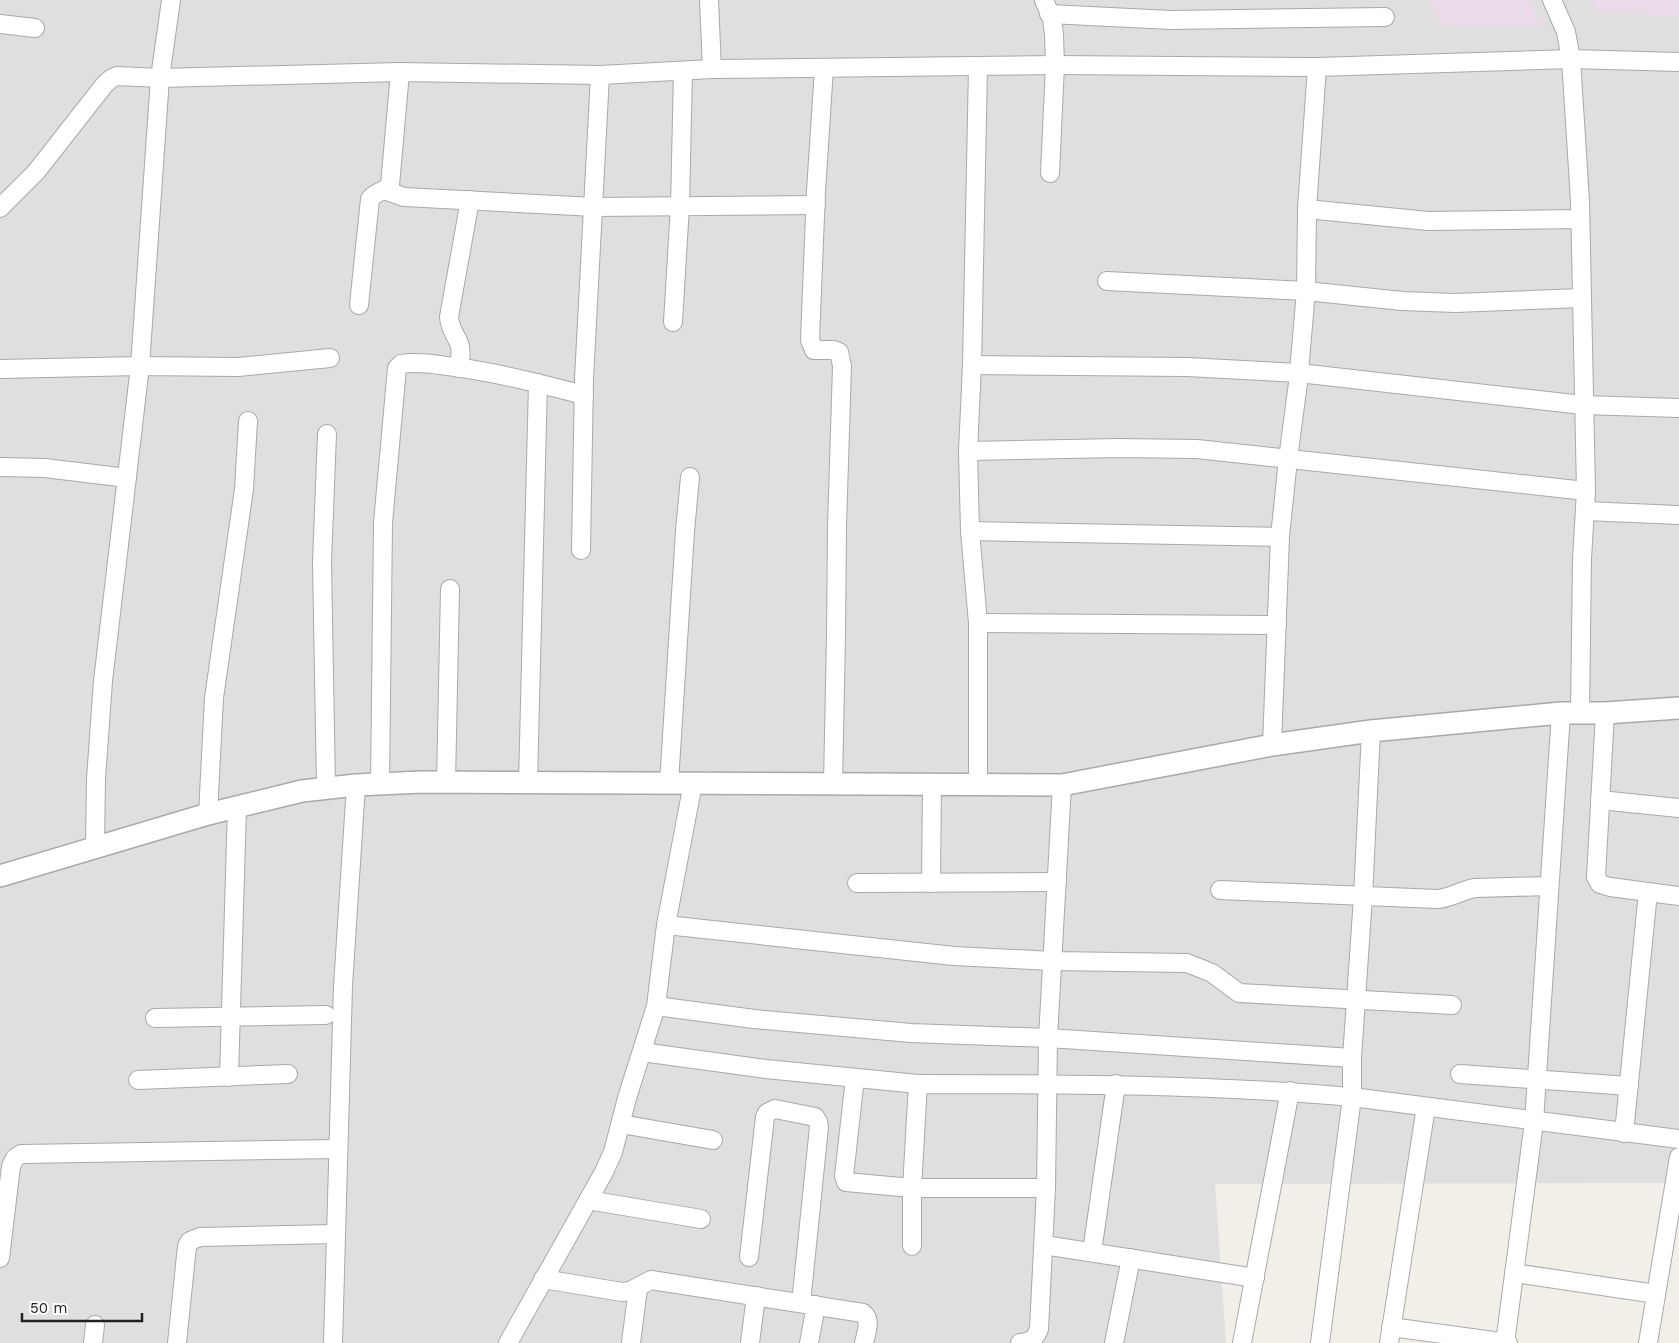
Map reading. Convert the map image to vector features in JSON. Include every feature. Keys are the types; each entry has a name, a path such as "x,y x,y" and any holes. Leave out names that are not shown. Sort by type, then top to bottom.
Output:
{"street":[{"path":"95,847 96,779 100,716 140,366 160,78 171,0"},
{"path":"709,0 712,69"},
{"path":"1426,1108 1390,1335 1506,1343 1534,1122 1549,886 1570,713 1586,491 1580,220 1571,59 1566,32 1556,2"},
{"path":"1050,173 1055,66 1054,34 1046,7 1171,20 1385,18"},
{"path":"0,24 35,28"},
{"path":"0,208 36,172 108,80 117,76 160,78 400,72 600,75 712,69 1055,66 1317,67 1571,59 1679,62"},
{"path":"978,67 972,365 968,451 970,531 978,622 978,785"},
{"path":"1272,745 1280,537 1306,291 1307,209 1317,67"},
{"path":"824,68 811,344 814,350 834,350 839,352 842,366 836,527 833,784"},
{"path":"673,322 680,206 683,71"},
{"path":"359,305 370,199 374,194 390,186 400,72"},
{"path":"581,550 584,395 600,75"},
{"path":"384,190 404,197 594,206 816,206"},
{"path":"459,368 459,343 449,327 449,316 470,200"},
{"path":"1307,209 1428,221 1580,220"},
{"path":"1107,281 1306,291 1428,302 1581,298"},
{"path":"0,369 140,366 238,367 330,358"},
{"path":"380,784 383,523 397,368 401,364 408,363 497,373 584,395"},
{"path":"972,365 1187,367 1298,373 1583,405 1679,408"},
{"path":"528,783 538,383"},
{"path":"208,814 214,698 244,489 248,421"},
{"path":"326,788 322,562 327,434"},
{"path":"968,451 1118,448 1197,449 1586,491"},
{"path":"0,467 45,468 127,478"},
{"path":"669,783 690,477"},
{"path":"1585,511 1679,515"},
{"path":"970,531 1280,537"},
{"path":"446,783 450,589"},
{"path":"978,622 1277,625"},
{"path":"0,876 208,814 302,791 326,788 356,785 446,783 1062,785 1272,745 1371,731 1570,713 1605,713 1679,708"},
{"path":"1605,713 1596,871 1598,881 1600,884 1610,887 1679,896"},
{"path":"1320,1343 1352,1097 1355,999 1363,897 1371,731"},
{"path":"508,1343 608,1164 656,1006 666,925 693,783"},
{"path":"333,1343 343,986 356,785"},
{"path":"1020,1343 1032,1341 1039,1330 1046,1188 1048,1038 1062,785"},
{"path":"931,883 932,786"},
{"path":"1600,800 1679,808"},
{"path":"229,1077 237,807"},
{"path":"857,883 1057,882"},
{"path":"1220,890 1438,900 1475,888 1549,886"},
{"path":"1624,1132 1648,892"},
{"path":"666,925 954,956 1053,961 1187,963 1212,973 1239,993 1452,1005"},
{"path":"656,1006 754,1019 911,1033 1048,1038 1352,1058"},
{"path":"154,1018 326,1015"},
{"path":"642,1052 766,1069 918,1084 1116,1084 1290,1091 1352,1097 1534,1122 1679,1139"},
{"path":"138,1080 288,1074"},
{"path":"1460,1074 1629,1086"},
{"path":"855,1078 845,1180 849,1183 912,1188 1046,1188"},
{"path":"912,1246 912,1188 918,1084"},
{"path":"1092,1252 1116,1084"},
{"path":"1242,1343 1290,1091"},
{"path":"749,1257 765,1117 767,1113 775,1108 814,1117 819,1127 808,1304 809,1343"},
{"path":"621,1124 713,1140"},
{"path":"0,1258 11,1166 15,1158 21,1154 337,1149"},
{"path":"1648,1343 1679,1157"},
{"path":"588,1200 701,1218"},
{"path":"177,1343 186,1246 190,1241 200,1237 335,1234"},
{"path":"1044,1245 1255,1278"},
{"path":"1114,1343 1131,1258"},
{"path":"1514,1273 1656,1294"},
{"path":"543,1279 622,1292 638,1288 646,1281 652,1280 863,1312 866,1314 868,1321 864,1343"},
{"path":"631,1343 638,1288"},
{"path":"750,1343 756,1296"},
{"path":"93,1343 95,1326"}],"shaded area":[{"path":"0,0 1679,0 1679,1183 1215,1184 1226,1343 0,1343"},
{"path":"1427,0 1530,0 1545,27 1442,26"},
{"path":"1590,0 1679,0 1679,17 1597,11"}]}
